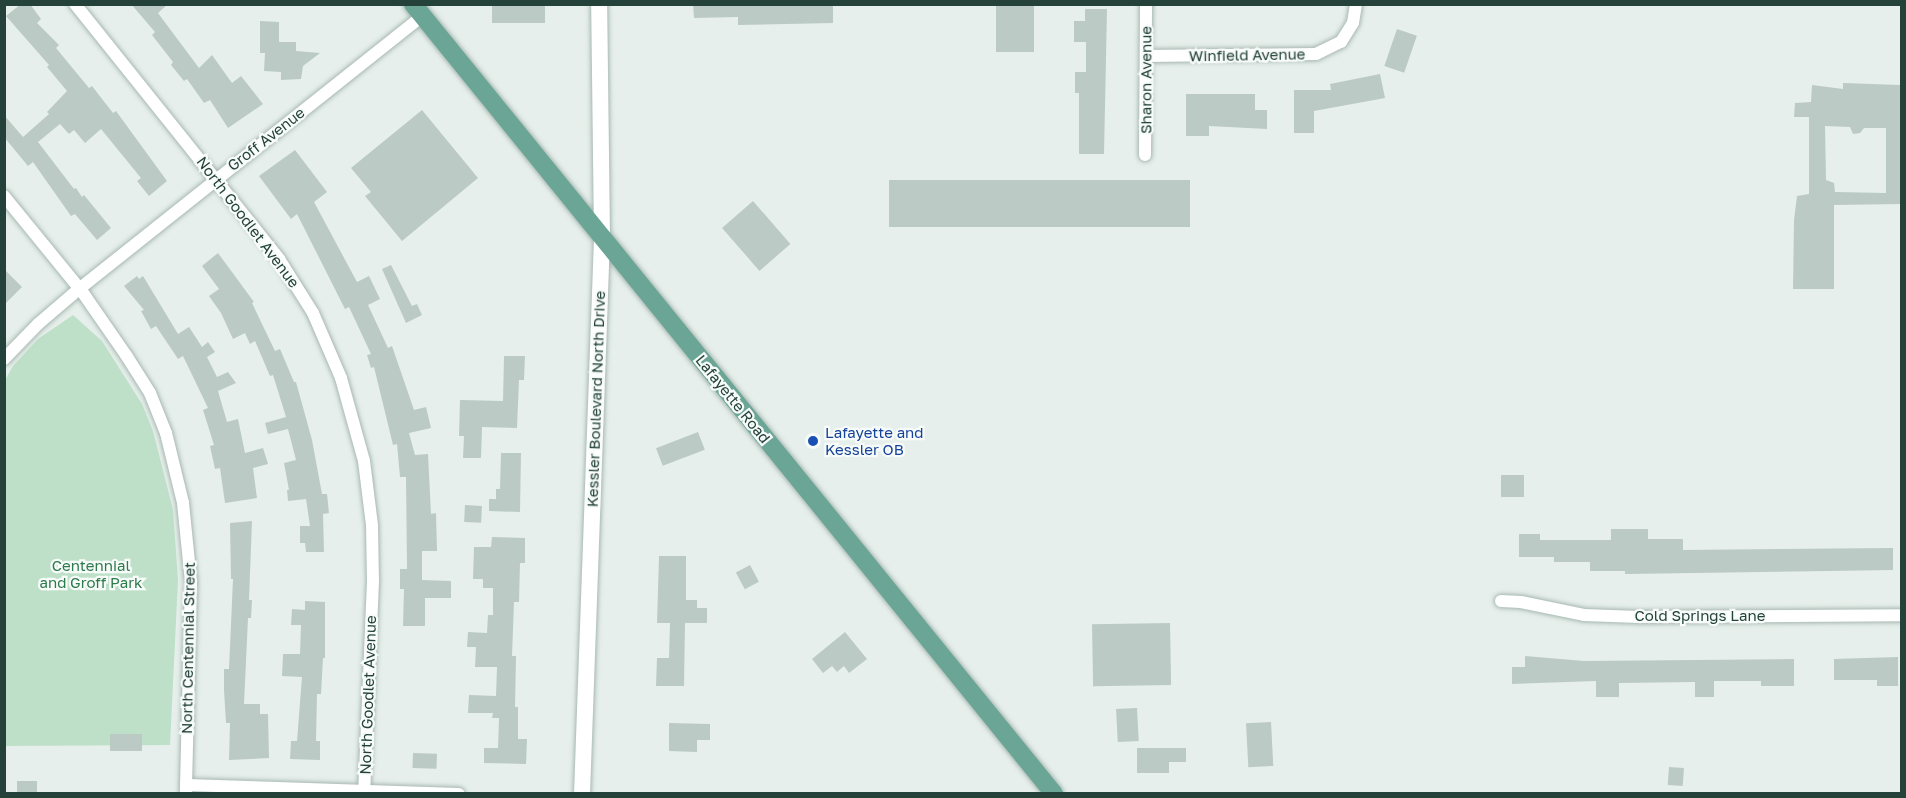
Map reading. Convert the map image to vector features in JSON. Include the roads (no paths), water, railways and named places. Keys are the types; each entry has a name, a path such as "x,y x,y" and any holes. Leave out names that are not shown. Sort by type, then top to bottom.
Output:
{"main road":[{"name":"Kessler Boulevard North Drive","path":"582,794 602,237 599,4"},
{"name":"Lafayette Road","path":"417,10 1054,794"}],"street":[{"name":"North Goodlet Avenue","path":"75,4 271,247 309,307 341,378 358,434 370,496 373,554 364,792"},
{"name":"Sharon Avenue","path":"1145,155 1146,4"},
{"name":"Winfield Avenue","path":"1146,56 1316,54 1335,46 1346,36 1353,23 1356,4"},
{"name":"Groff Avenue","path":"4,359 38,324 79,289 417,10"},
{"name":"North Centennial Street","path":"4,196 79,289 150,393 166,433 183,502 191,582 186,789"},
{"name":"Cold Springs Lane","path":"1501,601 1521,602 1584,615 1902,615"},
{"path":"186,789 459,794"}],"place":[{"name":"Lafayette and Kessler OB","path":"813,441"}],"park label":[{"name":"Centennial and Groff Park","path":"91,574"}]}
